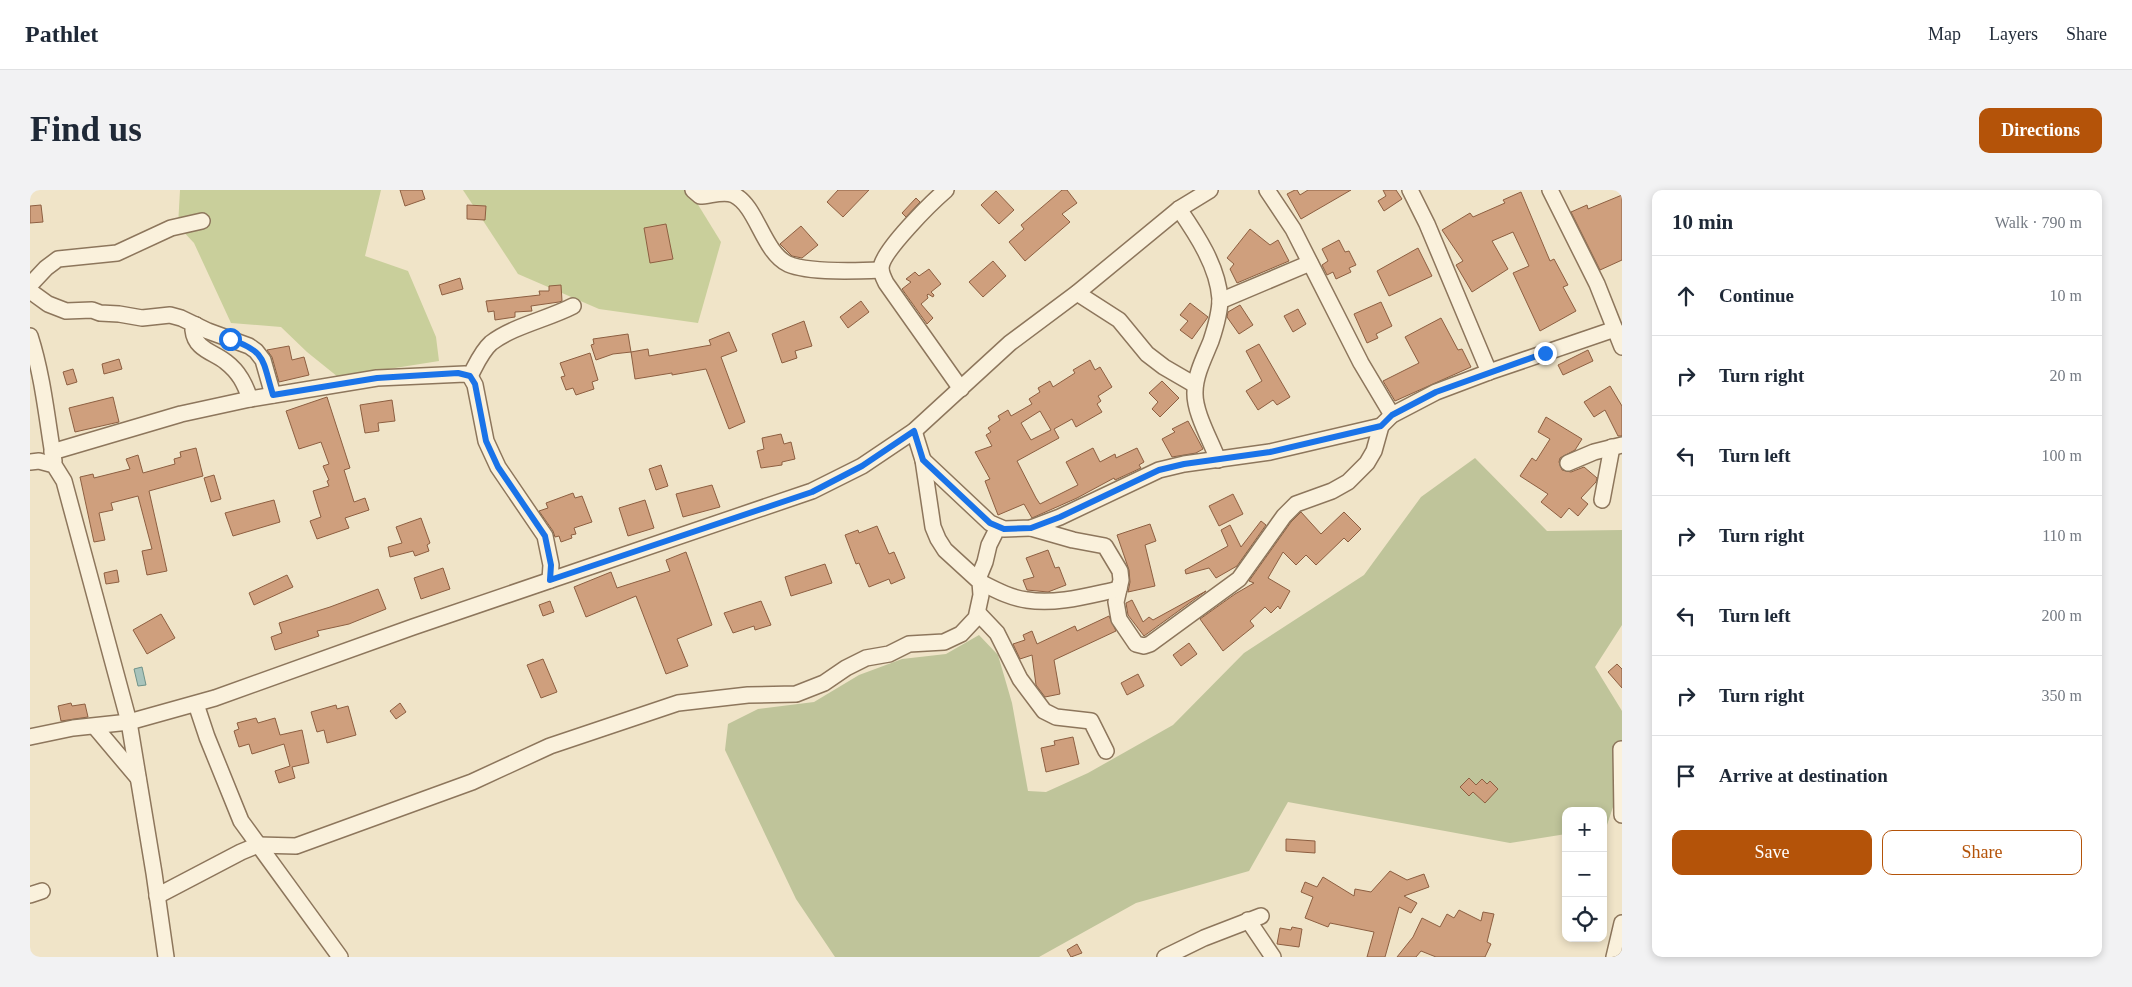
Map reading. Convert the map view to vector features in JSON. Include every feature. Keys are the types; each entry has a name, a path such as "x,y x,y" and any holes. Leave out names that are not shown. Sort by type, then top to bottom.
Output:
{"street":[{"path":"693,190 700,196 729,194 737,197 751,213 778,257 789,264 832,270 881,270"},
{"path":"946,190 884,258 881,270 886,283 961,389"},
{"path":"30,737 74,728 129,722 196,704 550,580 812,492 862,466 914,431 1010,343 1180,209 1210,190"},
{"path":"1267,190 1293,229 1361,363 1392,415"},
{"path":"1410,190 1427,224 1489,372"},
{"path":"1031,528 1105,546 1120,571 1121,580 1116,602 1119,619 1136,644 1144,646 1150,644 1239,579 1284,516 1296,504 1332,491 1348,482 1367,463 1374,450 1381,426 1392,415 1436,392 1489,372 1620,338 1597,284 1550,190"},
{"path":"1180,209 1194,230 1206,254 1220,301 1212,336 1195,385 1197,406 1218,460"},
{"path":"30,286 46,268 58,259 117,253 171,228 202,221"},
{"path":"1220,301 1310,263"},
{"path":"30,291 48,304 66,311 92,310 100,313 142,318 170,315 181,318 208,332 249,346 256,351 262,360 273,395"},
{"path":"1077,292 1119,320 1147,354 1164,367 1195,385"},
{"path":"470,376 478,360 491,344 505,335 573,306"},
{"path":"196,325 193,332 196,340 202,348 226,362 237,373 245,384 250,399"},
{"path":"30,336 35,351 53,459 64,480 129,722 166,957"},
{"path":"30,462 53,459 181,414 250,399 377,378 458,373 470,376 475,384 486,441 498,467 545,536 551,565 550,580"},
{"path":"923,460 990,523 998,527 1012,529 1031,528 1060,517 1159,470 1184,464 1270,452 1381,426"},
{"path":"914,431 923,460 933,527 938,539 945,550 979,580 1006,594 1026,600 1047,602 1119,589"},
{"path":"1568,463 1594,452 1617,446"},
{"path":"1602,500 1617,446"},
{"path":"157,896 258,845 296,846 472,782 550,746 678,703 806,691 824,683 860,660 889,654 909,644 937,643 954,638 970,626 978,614 981,595 979,580 989,545 998,527"},
{"path":"978,614 997,633 1020,680 1044,711 1056,717 1091,721 1106,751"},
{"path":"196,704 241,821 340,957"},
{"path":"95,727 138,778"},
{"path":"1622,749 1622,815"},
{"path":"1165,957 1204,938 1255,918 1273,957"},
{"path":"1614,957 1622,923"}],"green space":[{"path":"180,190 381,190 365,256 408,271 436,337 439,361 338,377 307,352 281,327 231,323 194,243 178,226"},
{"path":"463,190 689,190 721,242 698,323 599,309 518,274"},
{"path":"1475,458 1547,531 1622,530 1622,625 1595,667 1622,711 1622,780 1607,825 1607,807 1562,807 1562,835 1510,843 1288,802 1249,871 1136,903 1039,957 835,957 796,899 725,750 728,724 758,709 814,702 859,675 902,659 946,654 979,635 998,655 1012,703 1028,791 1046,792 1088,773 1173,725 1244,653 1364,575 1421,497"}],"water":[{"path":"142,667 146,685 138,686 134,669"}],"building":[{"path":"400,190 422,190 425,199 405,206"},
{"path":"838,190 869,190 843,217 827,202"},
{"path":"1062,190 1067,190 1077,203 1062,214 1070,222 1025,261 1009,242 1024,229 1021,225"},
{"path":"1295,190 1300,195 1308,190 1351,190 1301,219 1287,194"},
{"path":"1383,190 1396,190 1402,199 1384,211 1378,201 1386,196"},
{"path":"996,191 1014,210 999,224 981,205"},
{"path":"1521,192 1550,261 1554,259 1568,285 1563,287 1576,311 1540,331 1513,273 1529,266 1513,232 1492,241 1508,269 1472,292 1456,265 1463,261 1442,230 1470,213 1473,217 1505,203 1503,200"},
{"path":"1622,195 1622,260 1600,270 1571,212 1587,205 1588,209"},
{"path":"916,198 920,202 906,217 902,213"},
{"path":"41,205 43,222 30,223 30,206"},
{"path":"467,205 486,206 485,220 467,219"},
{"path":"666,224 673,259 650,263 644,228"},
{"path":"801,226 818,245 802,258 792,256 780,244"},
{"path":"1250,229 1270,245 1278,240 1289,261 1237,283 1230,269 1234,264 1227,258"},
{"path":"1339,240 1345,252 1349,251 1356,265 1349,268 1351,272 1336,279 1333,272 1327,275 1322,265 1328,261 1322,249"},
{"path":"1418,248 1432,276 1389,296 1377,271"},
{"path":"993,261 1006,276 983,297 969,282"},
{"path":"929,269 941,284 931,292 934,295 933,297 928,294 928,298 921,304 933,318 927,324 902,289 911,282 906,279 915,272 919,276"},
{"path":"460,278 463,289 442,295 439,285"},
{"path":"561,285 562,301 531,306 532,311 515,312 515,317 495,320 494,311 488,312 486,301 540,295 539,291 549,291 549,286"},
{"path":"861,301 869,312 848,328 840,317"},
{"path":"1381,302 1392,326 1376,334 1378,338 1367,343 1354,314"},
{"path":"1190,303 1208,317 1192,339 1180,330 1188,321 1180,315"},
{"path":"1240,305 1253,325 1239,334 1227,317 1228,312"},
{"path":"1298,309 1306,324 1293,332 1284,316"},
{"path":"1441,318 1458,350 1462,349 1471,367 1395,401 1383,381 1419,363 1405,337"},
{"path":"804,321 812,346 795,351 797,358 782,363 772,334"},
{"path":"729,332 737,351 721,357 745,422 729,429 706,369 635,379 631,352 648,349 649,356 711,345 709,340"},
{"path":"628,334 631,352 613,354 596,360 591,345 594,344 593,339"},
{"path":"1259,344 1290,397 1277,405 1273,400 1258,410 1246,391 1262,381 1246,351"},
{"path":"289,346 292,360 304,357 309,375 279,382 272,357 267,350"},
{"path":"1588,350 1593,361 1563,375 1558,365"},
{"path":"590,353 598,380 592,382 594,389 576,395 573,388 566,390 561,377 565,376 560,363"},
{"path":"119,359 122,369 104,374 102,364"},
{"path":"1090,360 1095,370 1100,367 1112,387 1098,396 1101,401 1097,404 1102,412 1076,427 1072,419 1054,429 1059,438 1017,461 1040,504 1078,485 1066,462 1093,448 1100,462 1115,454 1116,458 1137,448 1144,462 1139,465 1141,468 1115,480 1114,478 1077,498 1032,518 1024,504 998,515 985,481 990,479 975,452 992,446 986,435 991,432 988,428 1000,420 998,416 1008,410 1011,416 1032,404 1029,399 1040,392 1038,388 1050,381 1053,387 1075,373 1073,370","holes":["1040,411 1051,430 1031,440 1021,423"]},
{"path":"73,369 77,382 67,385 63,372"},
{"path":"1162,381 1179,398 1160,417 1152,409 1158,402 1149,393"},
{"path":"1610,386 1622,406 1622,436 1618,436 1605,410 1594,417 1584,402"},
{"path":"113,397 119,422 75,432 69,408"},
{"path":"327,397 350,468 344,470 354,502 365,498 369,510 345,518 349,528 317,539 310,521 321,517 313,491 329,486 327,481 329,480 323,466 329,464 321,442 299,449 286,411"},
{"path":"392,400 395,421 378,423 379,431 365,433 360,405"},
{"path":"1546,417 1582,439 1575,450 1560,458 1559,462 1562,470 1571,472 1584,467 1597,478 1596,482 1581,498 1588,504 1578,516 1569,508 1561,518 1541,502 1548,494 1520,476 1532,458 1536,461 1550,439 1538,432"},
{"path":"1188,421 1203,449 1196,453 1172,457 1162,439 1175,432 1172,429"},
{"path":"781,434 784,444 791,442 795,459 782,462 782,465 761,468 757,451 764,449 762,438"},
{"path":"196,448 203,476 149,491 167,571 147,575 142,551 152,549 138,496 111,503 113,510 99,513 105,540 94,542 80,477 93,474 94,478 130,469 126,459 138,455 143,473 175,464 174,459 181,457 180,452"},
{"path":"661,465 668,486 656,490 649,469"},
{"path":"214,475 221,499 211,502 204,478"},
{"path":"712,485 720,507 683,517 676,494"},
{"path":"573,493 575,498 582,496 592,522 574,528 576,534 571,535 572,538 561,542 559,536 555,537 539,511 548,508 546,503"},
{"path":"1233,494 1243,514 1219,526 1209,506"},
{"path":"274,500 280,522 233,536 225,513"},
{"path":"645,500 654,528 628,536 619,508"},
{"path":"1301,512 1321,534 1344,512 1361,529 1348,542 1344,538 1316,565 1306,555 1296,565 1283,552 1268,578 1290,591 1280,609 1278,606 1271,613 1265,607 1250,621 1254,626 1223,651 1200,619 1254,583 1249,581 1291,522"},
{"path":"421,518 430,543 427,545 429,551 415,556 413,551 390,557 388,547 402,543 396,527"},
{"path":"1261,521 1266,525 1237,566 1216,578 1209,568 1186,574 1185,570 1228,546 1221,530 1230,525 1241,547"},
{"path":"1150,524 1156,541 1145,545 1155,586 1128,592 1130,582 1129,570 1117,535"},
{"path":"877,526 889,554 894,552 905,578 891,584 889,579 869,587 859,563 856,564 845,535 858,530 859,533"},
{"path":"1048,550 1055,568 1059,567 1066,585 1048,592 1027,590 1023,580 1034,577 1026,558"},
{"path":"686,552 712,625 677,639 688,666 666,674 636,596 586,617 574,587 611,572 617,588 670,571 666,560"},
{"path":"825,564 832,583 791,596 785,577"},
{"path":"443,568 450,589 421,599 414,578"},
{"path":"117,570 119,582 106,584 104,573"},
{"path":"287,575 293,587 254,605 249,593"},
{"path":"378,589 386,609 349,624 317,631 319,636 275,650 271,637 282,633 279,623"},
{"path":"1206,591 1144,636 1128,615 1126,603 1132,600 1143,622 1149,617 1153,620"},
{"path":"550,601 554,612 543,616 539,605"},
{"path":"761,601 771,625 755,630 754,626 733,633 724,613"},
{"path":"161,614 175,638 147,654 133,630"},
{"path":"1109,616 1116,631 1054,660 1060,694 1045,697 1036,685 1032,655 1020,659 1013,644 1025,640 1023,635 1032,631 1037,644 1075,626 1077,631"},
{"path":"1189,643 1197,654 1181,666 1173,655"},
{"path":"543,659 557,692 541,698 527,665"},
{"path":"1617,664 1622,669 1622,688 1608,672"},
{"path":"1138,674 1144,686 1127,695 1121,683"},
{"path":"71,703 72,706 85,704 88,717 61,721 58,706"},
{"path":"400,703 406,712 396,719 390,711"},
{"path":"336,705 337,709 348,706 356,735 327,743 324,730 317,732 311,712"},
{"path":"256,718 258,723 275,718 280,735 302,730 309,763 292,767 295,778 279,783 275,771 290,766 284,744 252,754 249,744 239,747 234,731 239,729 237,723"},
{"path":"1073,737 1079,764 1046,772 1041,748 1055,745 1054,741"},
{"path":"1469,778 1476,785 1482,779 1487,784 1490,781 1498,789 1485,803 1473,792 1469,796 1460,787"},
{"path":"1286,839 1315,841 1315,853 1286,851"},
{"path":"1390,871 1407,880 1424,874 1429,887 1404,896 1417,903 1411,913 1399,907 1385,957 1367,957 1374,932 1330,923 1328,927 1305,918 1313,897 1301,892 1305,882 1317,887 1323,877 1354,896 1355,889 1371,892"},
{"path":"1459,910 1481,921 1483,912 1494,914 1487,942 1491,944 1485,957 1436,957 1421,951 1416,957 1397,957 1413,937 1422,918 1440,927 1447,914 1454,918"},
{"path":"1292,927 1302,929 1299,947 1277,944 1280,928 1291,930"},
{"path":"1077,944 1082,953 1071,957 1067,950"}],"route":[{"path":"230,339 249,346 256,351 262,360 273,395 377,378 458,373 470,376 475,384 486,441 498,467 545,536 551,565 550,580 812,492 862,466 914,431 923,460 990,523 1004,529 1031,528 1060,517 1159,470 1184,464 1270,452 1381,426 1392,415 1436,392 1545,353"}]}
